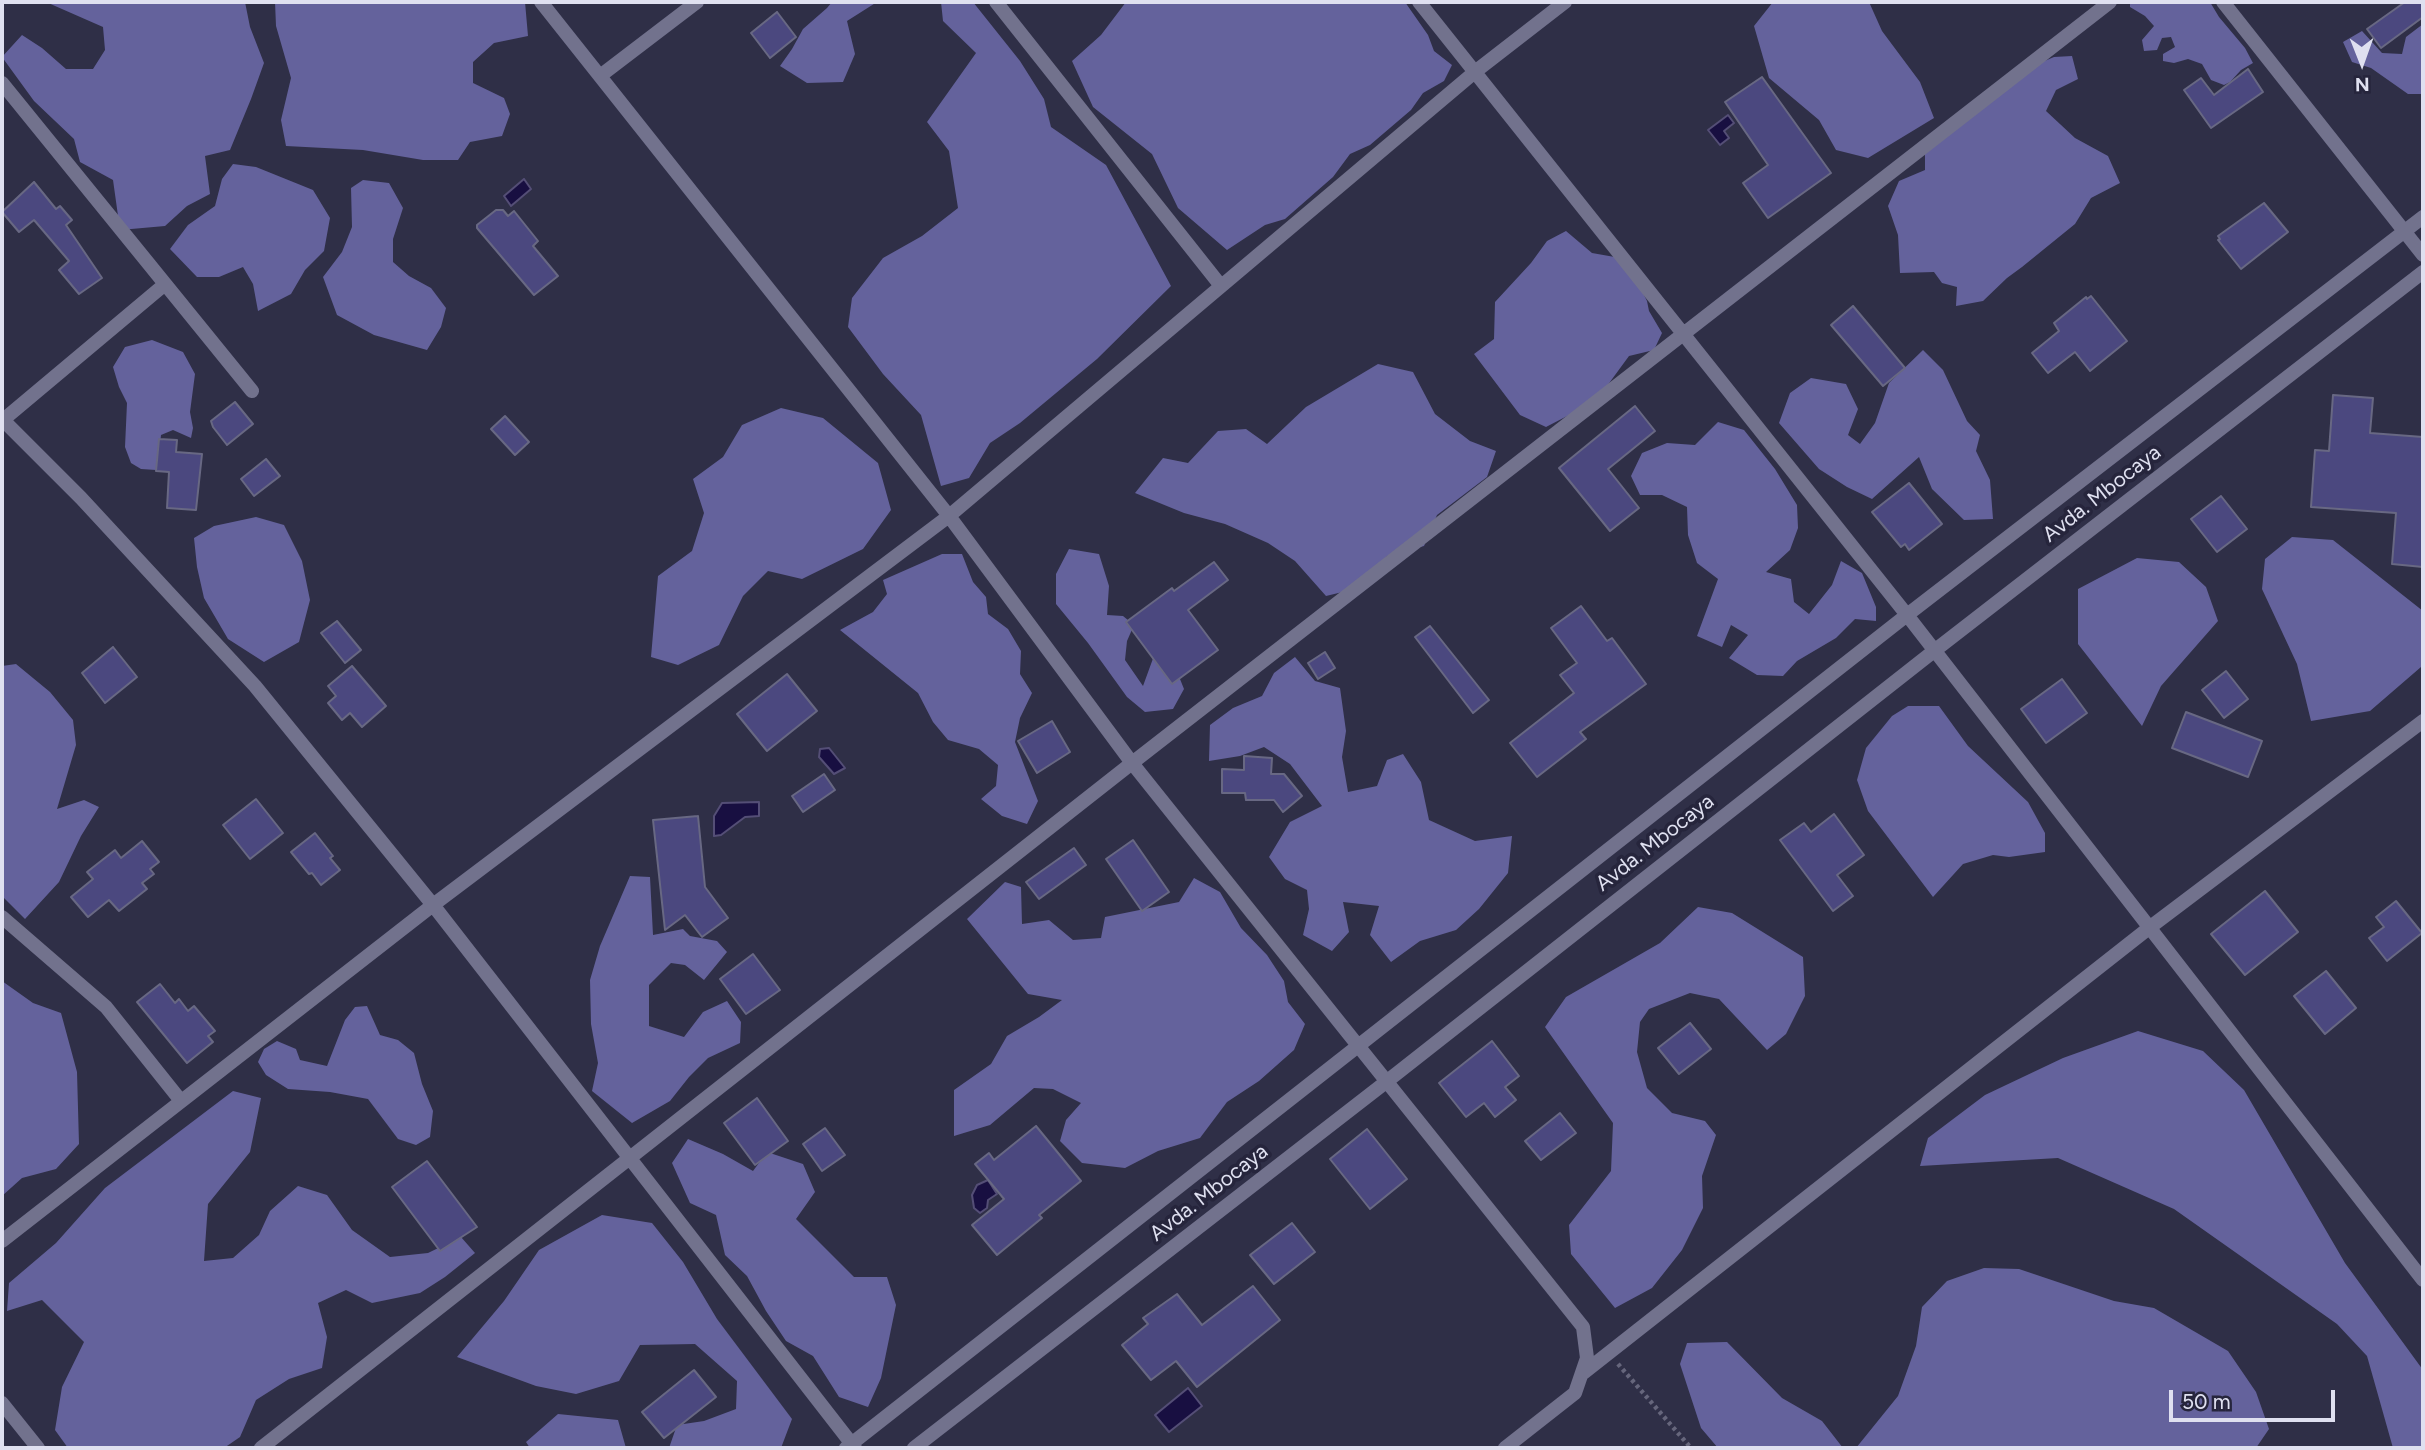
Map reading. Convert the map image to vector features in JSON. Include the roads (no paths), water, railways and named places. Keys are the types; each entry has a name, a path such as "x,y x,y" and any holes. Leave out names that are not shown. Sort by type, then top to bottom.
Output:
{"street":[{"path":"541,2 949,516 1132,764 1583,1327 1587,1358 1575,1393 1505,1448"},
{"path":"600,76 697,2"},
{"path":"996,2 1222,286"},
{"path":"1419,2 1907,615 2423,1280"},
{"path":"2,1241 433,905 949,516 1476,71 1565,2"},
{"path":"261,1448 628,1158 2110,2"},
{"path":"2223,2 2423,255"},
{"path":"2,83 252,391"},
{"path":"164,285 2,419 81,498 255,686 433,905 851,1447 1907,615 2423,217"},
{"name":"Avda. Mbocaya","path":"914,1448 2423,272"},
{"path":"1582,1374 2149,928 2423,721"},
{"path":"2,917 106,1007 181,1101"},
{"path":"2,1404 37,1448"}]}
